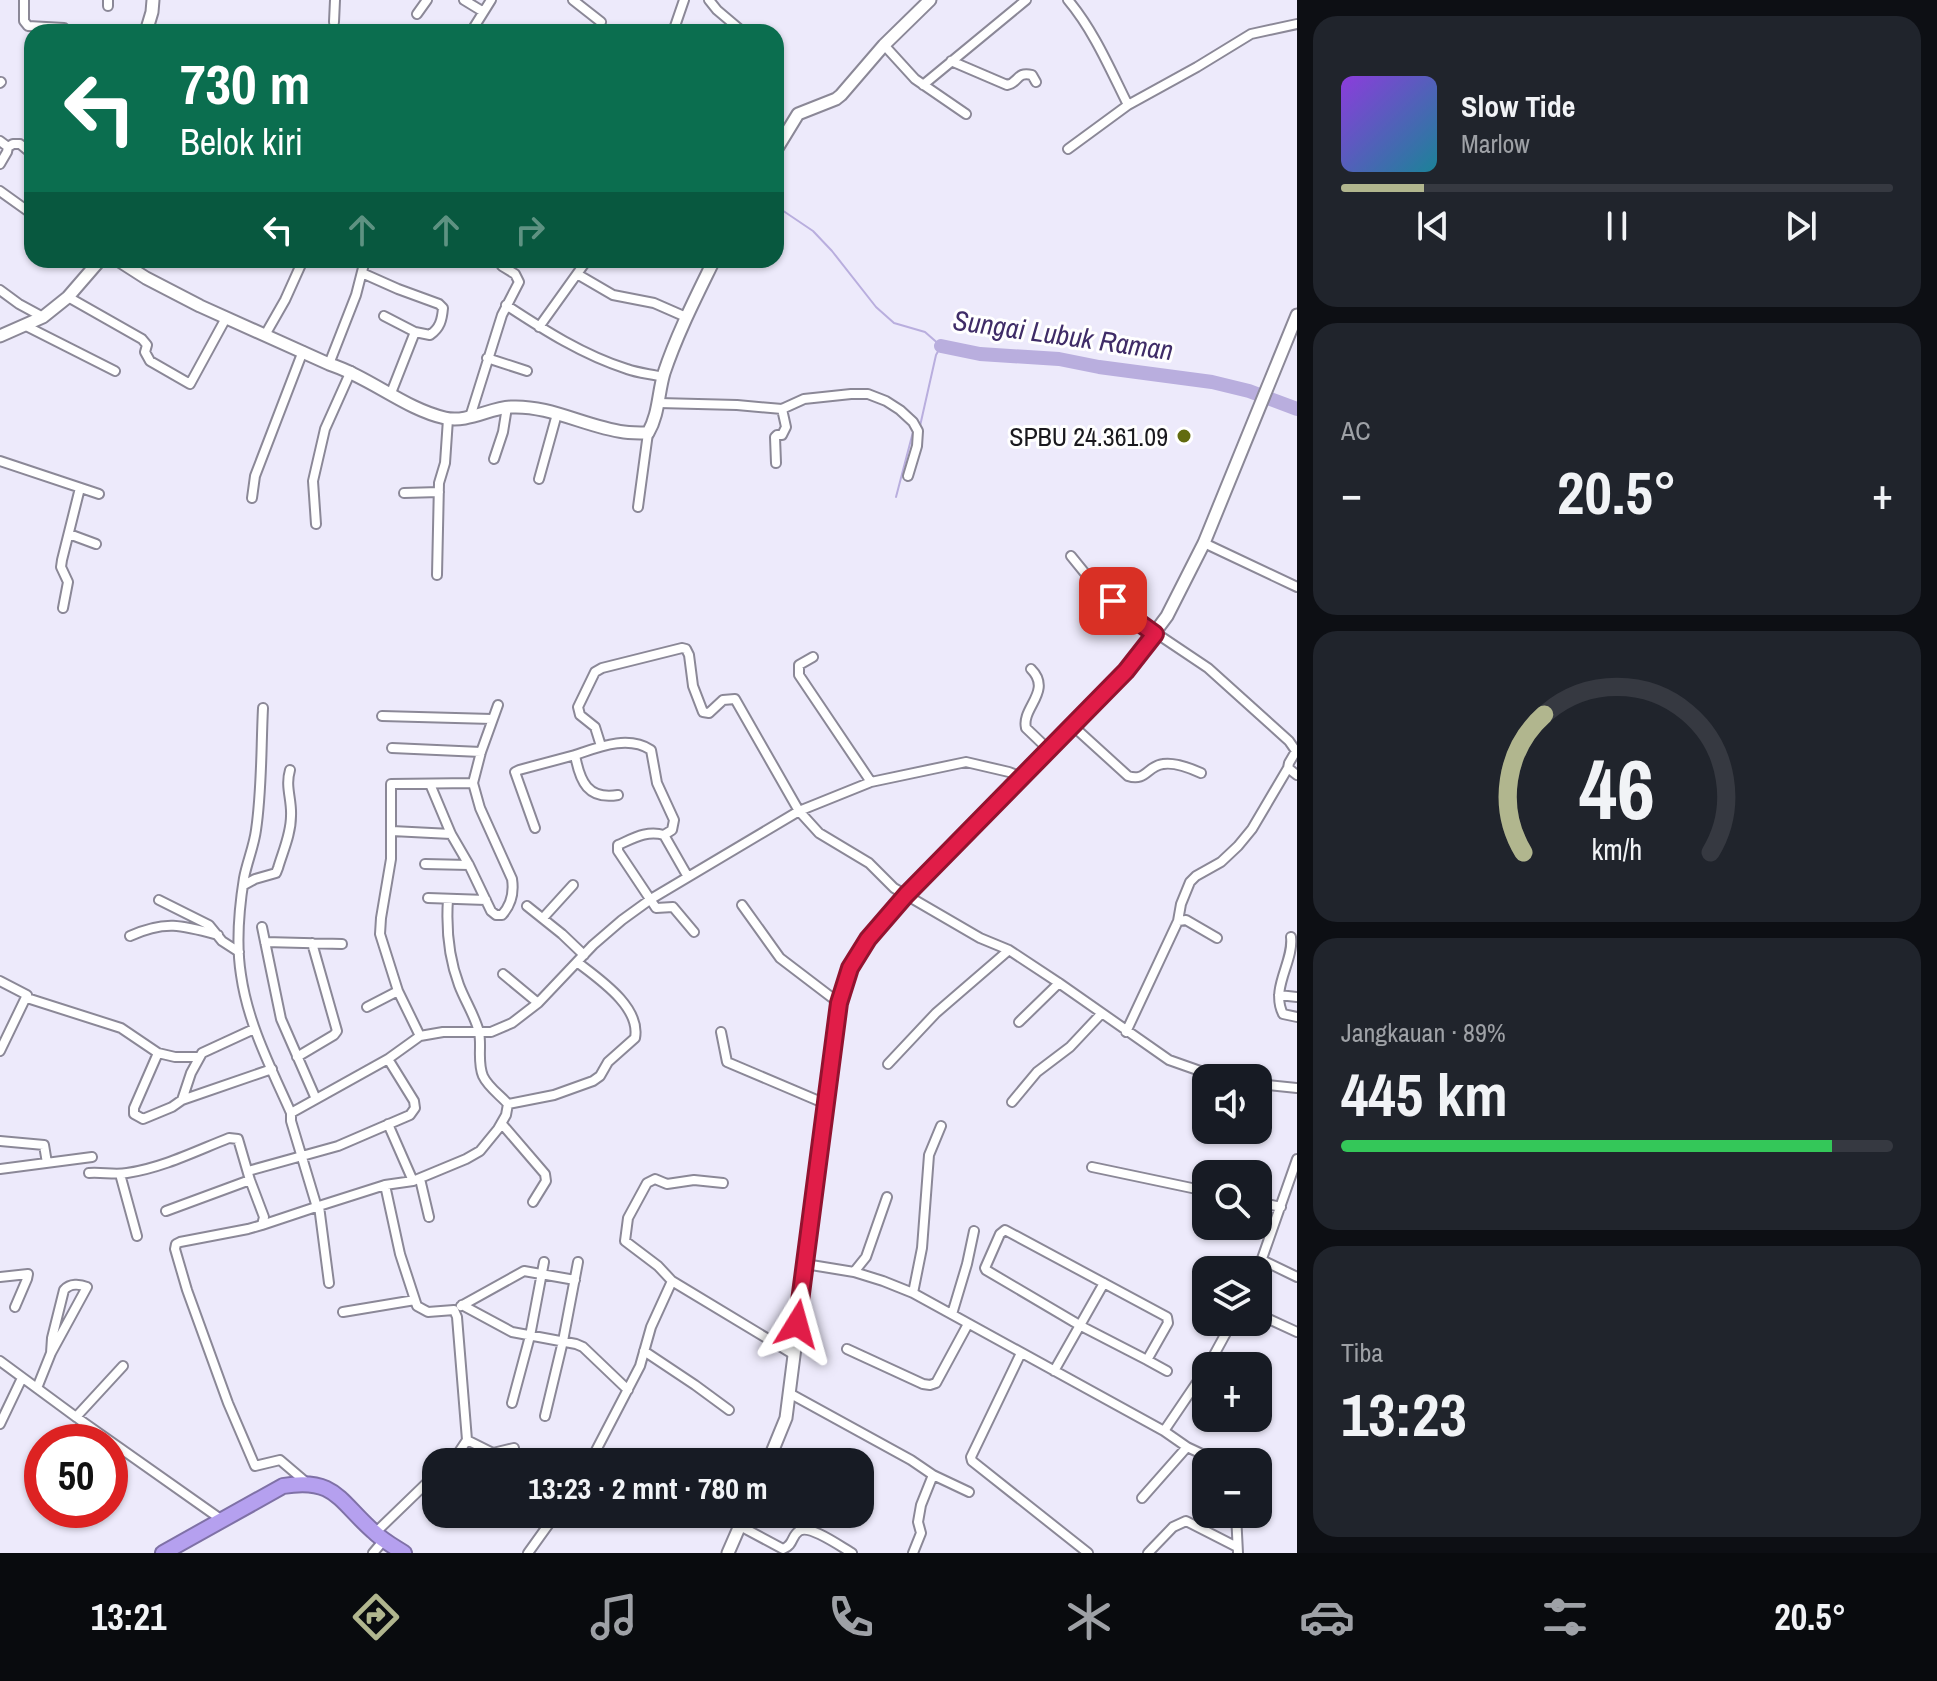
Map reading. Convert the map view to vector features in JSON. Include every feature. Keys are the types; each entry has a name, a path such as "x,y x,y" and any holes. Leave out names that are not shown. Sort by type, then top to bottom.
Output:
{"highway":[{"path":"165,1553 283,1486 307,1483 320,1486 344,1500 379,1537 404,1553"}],"main road":[{"path":"148,24 153,0"},
{"path":"784,134 798,114 836,99 930,0"},
{"path":"0,336 43,317 68,297 93,268"},
{"path":"130,268 226,318 351,371 426,411 448,419 470,417 507,407 529,407 623,432 648,433 654,424 663,377 686,317 710,268"},
{"path":"774,1448 786,1418 839,1003 850,968 868,939 906,895 1126,671 1155,634 1204,543 1297,315"},
{"path":"728,1553 739,1528"}],"street":[{"path":"24,0 26,24"},
{"path":"334,22 335,0"},
{"path":"417,14 427,0"},
{"path":"464,0 482,11"},
{"path":"475,24 491,0"},
{"path":"573,0 601,22"},
{"path":"676,24 684,0"},
{"path":"709,0 734,24"},
{"path":"923,85 1026,0"},
{"path":"1068,0 1088,28 1128,105"},
{"path":"1068,149 1128,105 1251,34 1297,24"},
{"path":"884,45 915,79 966,114"},
{"path":"951,61 1007,85 1024,74 1032,75 1036,82"},
{"path":"0,164 7,152 4,144 20,144 24,147"},
{"path":"0,191 24,208"},
{"path":"265,335 299,268"},
{"path":"329,364 363,268"},
{"path":"470,417 506,305 519,282 515,274 505,268"},
{"path":"539,327 581,268"},
{"path":"362,273 443,308 442,319 430,335 415,332 384,316"},
{"path":"577,274 613,295 654,303 686,317"},
{"path":"0,290 43,317"},
{"path":"68,297 142,339 147,345 145,352 150,361 190,384 226,318"},
{"path":"506,305 579,348 628,369 663,377"},
{"path":"24,325 115,371"},
{"path":"391,393 415,332"},
{"path":"252,498 255,476 303,351"},
{"path":"487,358 527,371"},
{"path":"316,524 313,481 325,429 351,371"},
{"path":"659,403 782,409 804,399 868,394 900,410 918,431 908,476"},
{"path":"494,459 507,407"},
{"path":"776,463 776,436 782,435 786,427 782,409"},
{"path":"539,479 557,414"},
{"path":"437,575 439,483 445,463 448,419"},
{"path":"638,507 648,433"},
{"path":"0,461 99,494"},
{"path":"63,608 68,582 61,567 80,488"},
{"path":"404,493 439,492"},
{"path":"69,534 96,544"},
{"path":"1204,543 1297,587"},
{"path":"1071,556 1126,613 1208,668 1289,741 1296,751 1252,829 1221,862 1190,882 1178,921 1126,1032"},
{"path":"601,746 595,727 580,715 578,707 595,672 610,665 686,649 693,686 703,712 709,713 723,700 735,699 739,703 799,811 819,833 862,858 894,888 980,938 1009,950 1169,1060 1192,1068"},
{"path":"813,657 799,665 799,675 871,782"},
{"path":"1031,669 1038,678 1038,689 1025,724 1049,750"},
{"path":"430,784 451,834 491,911 502,915 510,902 512,879 480,808 473,783 498,705"},
{"path":"263,708 256,830 244,885 239,952 246,1004 291,1113 319,1206 329,1283"},
{"path":"382,716 492,719"},
{"path":"1073,726 1128,776 1141,777 1156,765 1165,763 1201,773"},
{"path":"535,828 515,772 601,746 633,743 651,750 657,783 674,820 672,830 664,835 642,834 618,845 617,849 656,908 673,907 694,932"},
{"path":"392,748 481,752"},
{"path":"575,755 580,775 589,789 601,796 618,795"},
{"path":"291,1113 388,1059 420,1036 443,1032 491,1032 512,1023 538,1003 622,920 651,899 799,811 871,782 966,762 1022,777"},
{"path":"1288,768 1297,775"},
{"path":"244,885 276,873 290,831 291,807 287,782 290,770"},
{"path":"420,1036 398,991 380,934 391,859 391,784 473,783"},
{"path":"392,831 451,834"},
{"path":"664,835 688,877"},
{"path":"425,864 469,865"},
{"path":"543,918 573,885"},
{"path":"428,898 486,900"},
{"path":"307,1483 280,1460 255,1466 228,1403 187,1290 176,1244 248,1229 385,1185 416,1180 480,1151 502,1124 508,1104 482,1074 479,1032 449,956 446,933 448,899"},
{"path":"159,900 209,925 222,941 239,952"},
{"path":"742,905 780,958 839,1003"},
{"path":"508,1104 554,1095 593,1081 608,1062 635,1038 636,1025 629,1009 543,918 527,906"},
{"path":"1178,921 1186,920 1217,938"},
{"path":"130,936 150,927 169,925 219,935"},
{"path":"262,927 281,1019 316,1099"},
{"path":"1291,937 1279,1004 1283,1014 1297,1017"},
{"path":"265,942 342,944"},
{"path":"297,1057 337,1031 312,943"},
{"path":"888,1064 936,1013 1009,950"},
{"path":"503,974 538,1003"},
{"path":"0,981 25,993 27,998 121,1028 158,1053 198,1057"},
{"path":"1019,1022 1059,983"},
{"path":"367,1007 398,991"},
{"path":"1279,995 1297,997"},
{"path":"0,1051 27,998"},
{"path":"1012,1102 1037,1072 1070,1047 1101,1014"},
{"path":"182,1100 202,1053 254,1029"},
{"path":"721,1032 727,1062 826,1104"},
{"path":"158,1053 134,1108 134,1114 143,1119 182,1100 272,1069"},
{"path":"166,1211 302,1155 338,1146 410,1115 415,1108 414,1101 388,1059"},
{"path":"1272,1085 1297,1088"},
{"path":"388,1124 416,1180 429,1217"},
{"path":"502,1124 545,1174 546,1181 533,1202"},
{"path":"913,1293 922,1248 929,1155 941,1126"},
{"path":"89,1173 120,1174 154,1167 235,1138 238,1139 264,1217 262,1225"},
{"path":"0,1141 44,1145 47,1163"},
{"path":"0,1169 92,1157"},
{"path":"1263,1256 1297,1159"},
{"path":"1092,1167 1192,1188"},
{"path":"120,1174 137,1236"},
{"path":"723,1183 694,1180 667,1184 651,1180 636,1200 628,1218 625,1241 672,1281 793,1354"},
{"path":"385,1185 397,1244 417,1306 428,1312 458,1308 524,1271 575,1280"},
{"path":"854,1272 866,1257 887,1197"},
{"path":"1272,1205 1281,1207"},
{"path":"1147,1360 1168,1323 1167,1317 1005,1230 1000,1234 986,1270 1081,1326 1167,1371"},
{"path":"952,1314 974,1231"},
{"path":"512,1403 530,1336 544,1262"},
{"path":"545,1416 578,1262"},
{"path":"805,1264 854,1272 913,1293 1192,1449"},
{"path":"1272,1265 1297,1277"},
{"path":"1,1280 28,1274 15,1307"},
{"path":"597,1448 640,1366 651,1327 672,1281"},
{"path":"1054,1371 1104,1283"},
{"path":"37,1388 51,1353 87,1287 67,1286 64,1290 51,1353"},
{"path":"343,1312 415,1300"},
{"path":"458,1308 495,1322 506,1330 583,1347 628,1390"},
{"path":"458,1308 467,1440 462,1448"},
{"path":"1272,1320 1297,1332"},
{"path":"847,1349 930,1385 936,1383 968,1324"},
{"path":"644,1351 729,1410"},
{"path":"1021,1353 971,1457 972,1461 1088,1553"},
{"path":"0,1361 222,1520"},
{"path":"76,1417 123,1366"},
{"path":"0,1424 22,1378"},
{"path":"1164,1431 1192,1390"},
{"path":"789,1393 933,1475 969,1492"},
{"path":"467,1440 483,1448"},
{"path":"1142,1498 1187,1447"},
{"path":"913,1553 921,1533 918,1522 921,1505 933,1475"},
{"path":"373,1553 379,1537 422,1489"},
{"path":"1148,1553 1182,1522 1189,1522 1238,1550"},
{"path":"528,1553 546,1528"},
{"path":"753,1528 783,1549 790,1546 797,1533 806,1529 852,1553"},
{"path":"1237,1528 1238,1550"}],"waterway":[{"name":"Sungai Lubuk Raman","path":"784,211 813,231 876,307 894,323 925,332 941,346 936,355 920,426"},
{"name":"Sungai Lubuk Raman","path":"941,346 980,354 1059,359 1212,382 1249,391 1297,409"},
{"path":"896,497 913,432"}],"place":[{"name":"SPBU 24.361.09","path":"1184,436"}],"route":[{"path":"797,1324 839,1003 850,968 868,939 906,895 1126,671 1155,634 1113,601"}]}
